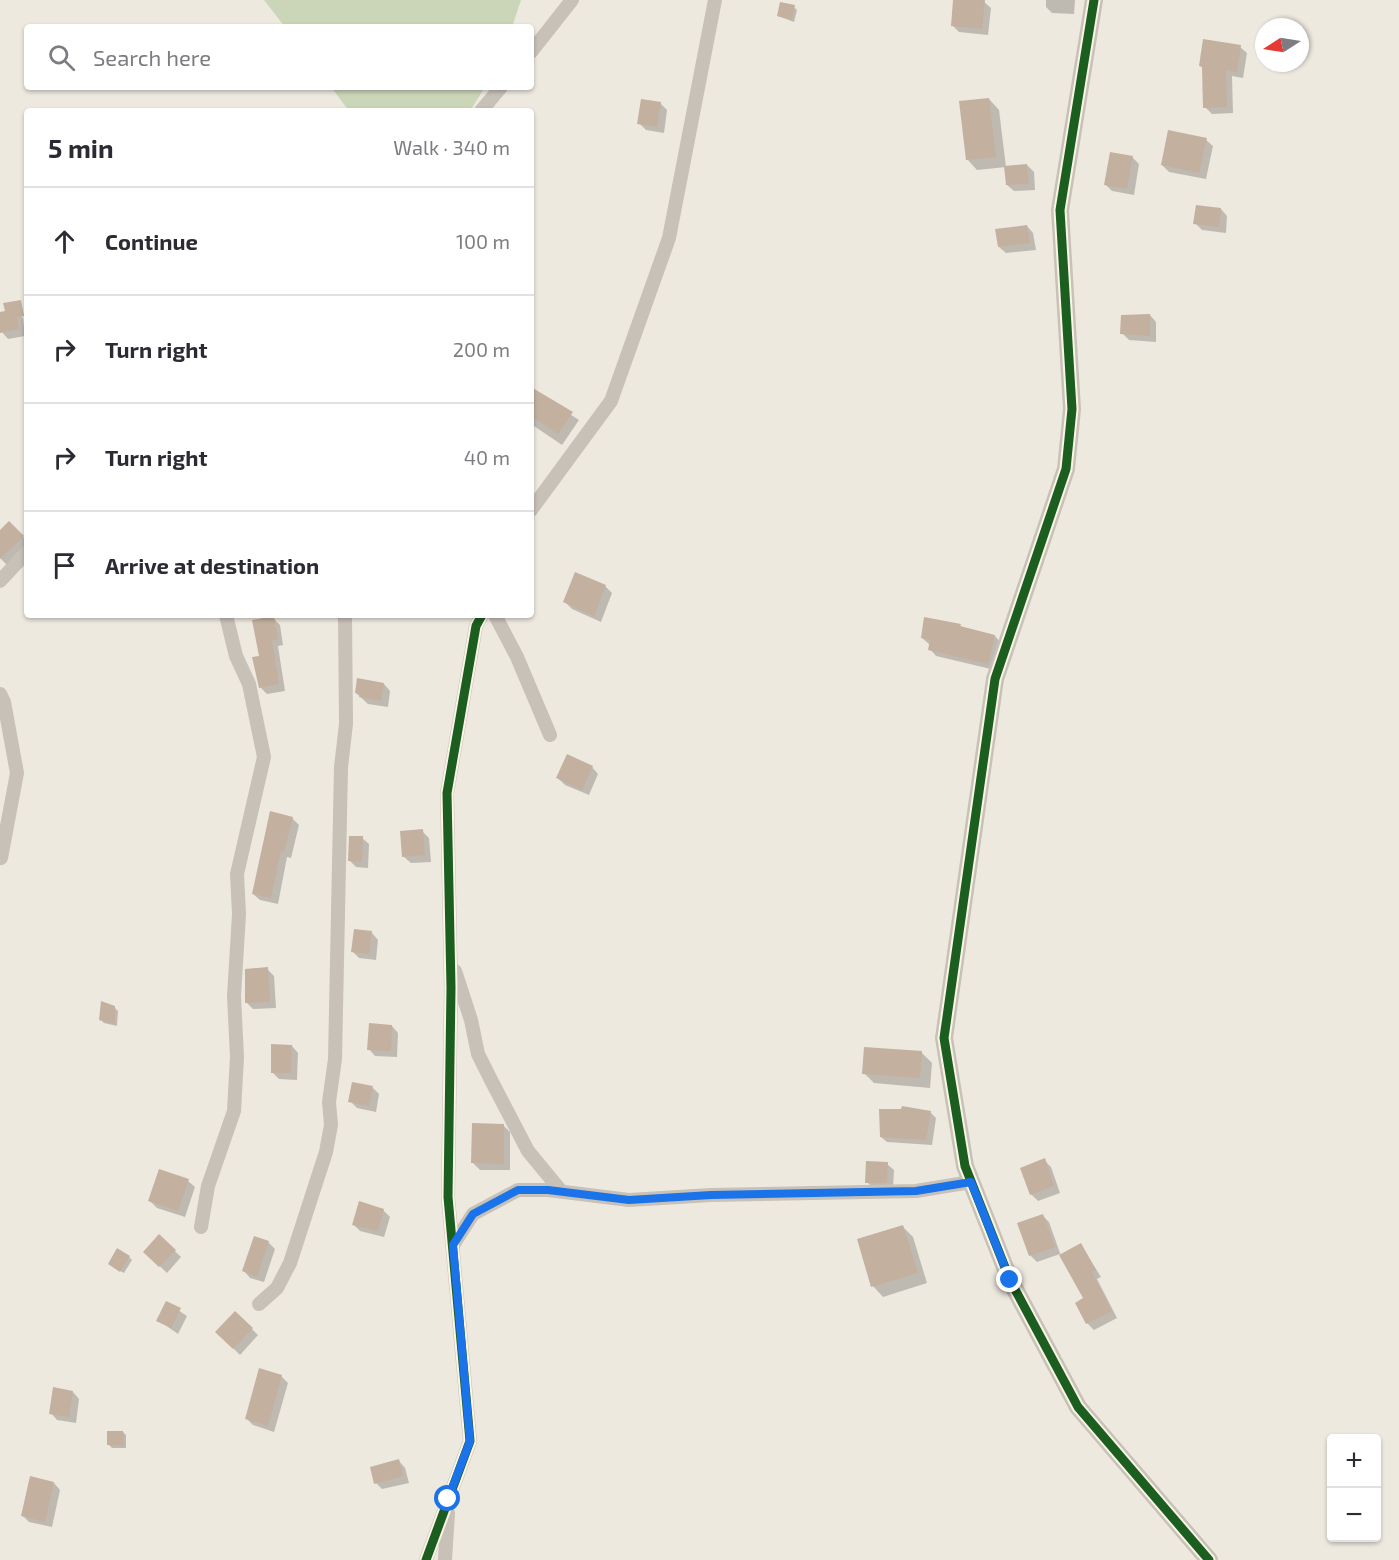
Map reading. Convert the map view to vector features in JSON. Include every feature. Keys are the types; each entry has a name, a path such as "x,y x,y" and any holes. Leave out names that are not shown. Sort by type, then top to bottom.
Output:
{"street":[{"path":"534,47 572,0"},
{"path":"534,506 611,401 669,238 716,0"},
{"path":"1094,0 1060,210 1072,409 1066,469 995,679 944,1038 965,1166 1010,1280 1078,1407 1209,1560"},
{"path":"484,108 498,90"},
{"path":"0,581 24,555"},
{"path":"201,1227 208,1186 234,1111 237,1057 234,996 239,914 237,874 264,757 249,684 236,656 227,618"},
{"path":"259,1304 278,1288 290,1263 326,1152 331,1125 329,1102 335,1059 341,767 346,724 345,618"},
{"path":"426,1560 470,1441 448,1197 451,959 447,793 477,626 481,618"},
{"path":"497,618 517,657 550,735"},
{"path":"0,694 17,773 1,858"},
{"path":"451,959 471,1020 478,1054 528,1151 561,1191"},
{"path":"453,1245 473,1214 518,1190 561,1191 646,1199 711,1195 916,1191 971,1182"},
{"path":"444,1560 448,1499"}],"green space":[{"path":"264,0 521,0 513,24 283,24"},
{"path":"333,90 483,90 472,108 347,108"}],"building":[{"path":"953,0 985,0 982,29 951,26"},
{"path":"780,2 795,5 792,20 777,16"},
{"path":"1203,39 1241,45 1237,72 1226,70 1227,107 1203,108 1202,67 1199,66"},
{"path":"989,98 996,157 966,160 959,101"},
{"path":"641,99 661,102 657,127 637,124"},
{"path":"1168,130 1207,138 1199,173 1161,165"},
{"path":"1110,152 1133,156 1127,189 1104,185"},
{"path":"1027,164 1029,184 1006,185 1004,166"},
{"path":"1196,205 1221,208 1219,227 1193,224"},
{"path":"1027,225 1030,243 998,247 995,229"},
{"path":"21,300 24,316 17,317 19,329 0,333 0,312 5,311 3,303"},
{"path":"1150,314 1150,336 1120,334 1121,315"},
{"path":"534,389 573,412 558,434 534,418"},
{"path":"9,521 24,536 0,559 0,530"},
{"path":"575,572 606,585 594,616 563,602"},
{"path":"924,617 961,624 960,626 995,635 988,664 928,650 930,640 921,638"},
{"path":"274,618 278,639 272,640 279,684 259,688 252,657 259,656 252,620"},
{"path":"357,678 384,683 381,701 359,697 360,694 355,693"},
{"path":"567,754 593,766 582,790 556,778"},
{"path":"270,811 293,817 284,852 281,851 271,898 252,894"},
{"path":"423,829 425,855 402,857 400,831"},
{"path":"349,836 363,836 362,862 348,861"},
{"path":"354,929 372,931 369,954 351,952"},
{"path":"268,967 270,1002 245,1003 245,969"},
{"path":"101,1001 115,1006 115,1024 99,1020"},
{"path":"369,1023 392,1025 391,1051 367,1050"},
{"path":"271,1044 292,1045 291,1073 271,1073"},
{"path":"864,1047 922,1051 920,1078 862,1074"},
{"path":"352,1082 373,1086 369,1106 348,1102"},
{"path":"902,1106 931,1111 926,1140 880,1137 879,1109 901,1109"},
{"path":"472,1123 504,1124 504,1164 471,1163"},
{"path":"1045,1158 1054,1186 1030,1195 1020,1168"},
{"path":"866,1161 888,1162 887,1183 865,1183"},
{"path":"159,1169 189,1179 178,1211 148,1201"},
{"path":"359,1201 384,1209 378,1231 352,1225"},
{"path":"1043,1214 1055,1247 1029,1256 1017,1223"},
{"path":"903,1225 918,1273 871,1287 857,1239"},
{"path":"159,1234 176,1250 159,1267 143,1252"},
{"path":"254,1236 269,1241 257,1277 242,1271"},
{"path":"1081,1243 1096,1270 1092,1272 1112,1311 1086,1324 1075,1303 1083,1298 1059,1255"},
{"path":"117,1248 130,1256 120,1272 108,1264"},
{"path":"166,1301 181,1308 171,1328 156,1321"},
{"path":"235,1311 253,1328 233,1349 215,1332"},
{"path":"259,1368 282,1375 268,1426 245,1419"},
{"path":"53,1387 73,1391 69,1417 49,1414"},
{"path":"107,1431 123,1431 124,1446 107,1445"},
{"path":"399,1459 403,1476 374,1484 370,1467"},
{"path":"30,1476 54,1482 45,1522 21,1516"}],"cycle path":[{"path":"1094,0 1060,210 1072,409 1066,469 995,679 944,1038 965,1166 1010,1280 1078,1407 1209,1560"},
{"path":"426,1560 470,1441 448,1197 451,988 447,793 476,626 480,618"}],"route":[{"path":"448,1499 470,1441 453,1245 473,1214 518,1190 548,1190 629,1200 711,1195 916,1191 971,1182 1010,1280"}]}
